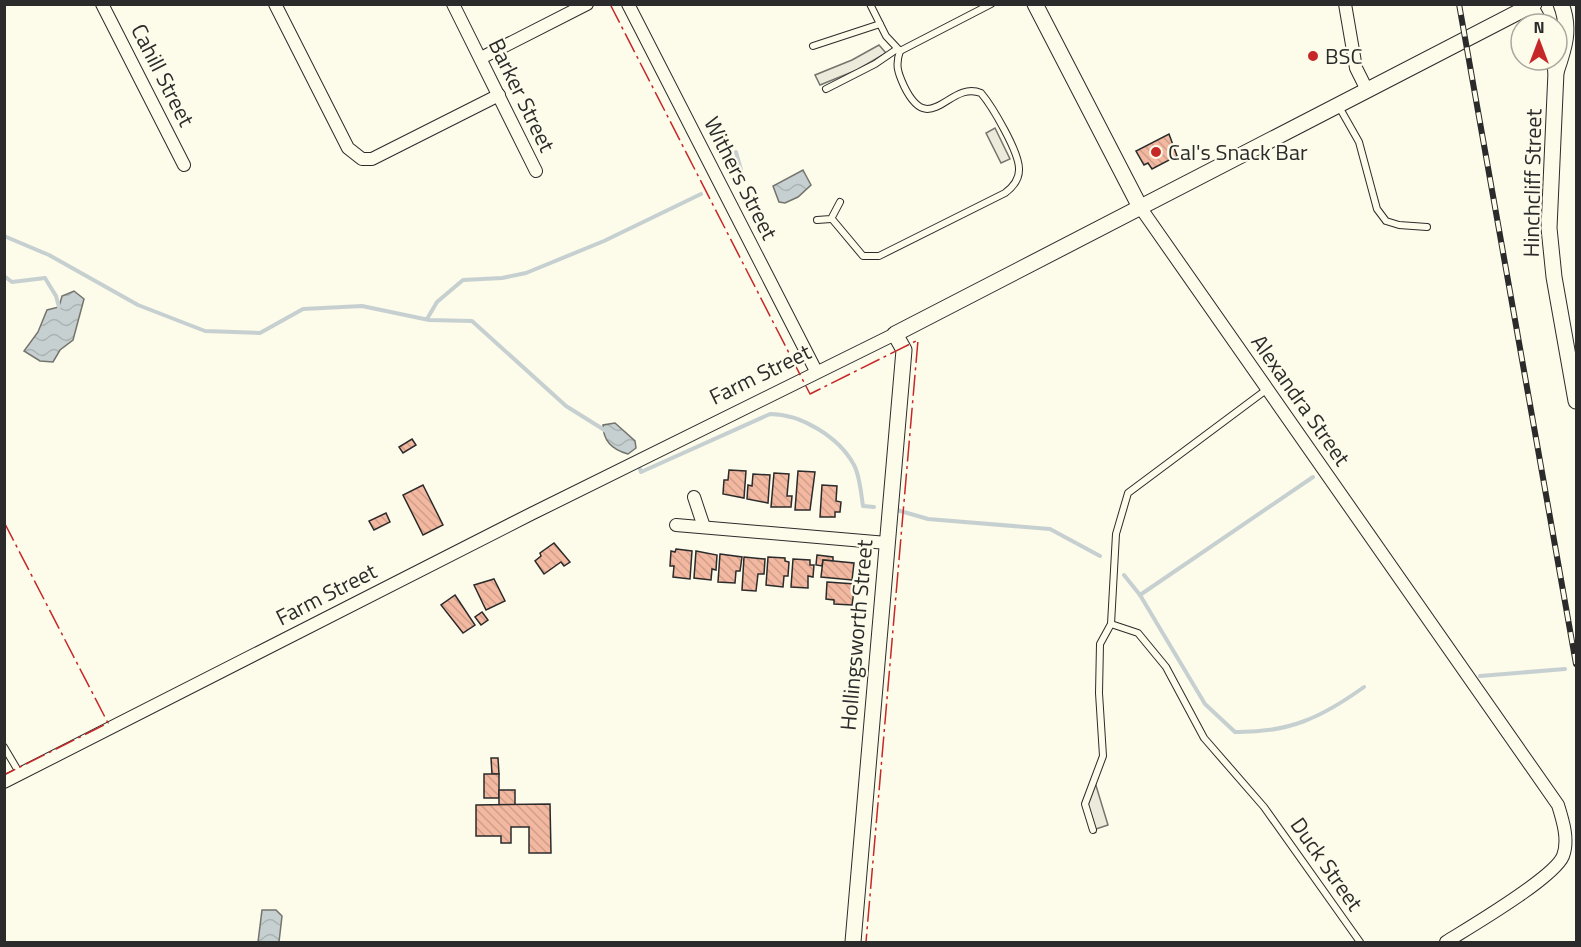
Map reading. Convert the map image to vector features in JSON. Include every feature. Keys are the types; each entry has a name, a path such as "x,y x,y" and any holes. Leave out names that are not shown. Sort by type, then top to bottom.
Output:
{"street":[{"name":"Cahill Street","path":"102,4 184,165"},
{"path":"275,4 348,148 362,159 372,159 499,95"},
{"name":"Barker Street","path":"453,4 536,171"},
{"path":"481,58 587,4"},
{"name":"Withers Street","path":"628,4 816,371"},
{"name":"Alexandra Street","path":"1035,4 1140,207 1558,805 1565,842 1562,857 1556,865 1549,873 1446,942"},
{"path":"1345,4 1356,68 1367,90"},
{"name":"Farm Street","path":"4,782 816,371 895,334 1107,227 1140,207 1532,5"},
{"name":"Hinchcliff Street","path":"1555,72 1549,228 1554,277 1576,401"},
{"name":"Hollingsworth Street","path":"853,942 904,350 895,334"},
{"path":"694,497 704,527"},
{"path":"676,525 887,543"}],"lane":[{"path":"832,219 863,256 879,256 1005,193 1016,181 1019,170 1017,157 981,93 970,91 932,109 920,108 912,103 898,72 896,62 898,50 880,24 870,4"},
{"path":"826,89 991,4"},
{"path":"813,46 880,24"},
{"path":"1338,104 1359,142 1377,209 1386,221 1399,225 1427,227"},
{"path":"832,219 840,202"},
{"path":"817,220 832,219"},
{"path":"1093,830 1085,804 1102,756 1099,693 1100,644 1111,624 1116,534 1128,493 1266,390"},
{"name":"Duck Street","path":"1111,624 1138,633 1166,667 1204,738 1264,807 1360,942"},
{"path":"4,747 20,774"}],"shaded area":[{"path":"879,45 886,53 857,70 820,85 815,75 852,60"},
{"path":"995,128 1010,159 1001,163 986,133"},
{"path":"1094,779 1108,825 1093,830 1085,804"}],"water":[{"path":"803,170 811,185 798,197 785,203 779,202 773,186"},
{"path":"74,291 84,299 73,340 60,350 53,362 40,361 24,351 38,332 47,310 59,307 62,296"},
{"path":"615,423 635,441 636,448 628,454 613,447 605,436 603,425"},
{"path":"262,910 276,910 282,916 279,942 258,942"}],"building":[{"path":"1169,134 1177,156 1152,169 1148,163 1144,165 1136,151"},
{"path":"412,439 416,445 403,453 399,447"},
{"path":"729,470 746,471 744,498 723,494 724,480 728,480"},
{"path":"798,471 815,472 810,510 795,510"},
{"path":"774,473 789,474 787,496 792,496 791,507 771,507"},
{"path":"753,474 770,475 768,503 747,499 748,485 752,486"},
{"path":"423,485 443,525 423,535 403,495"},
{"path":"822,485 837,486 836,501 841,502 840,512 835,512 835,517 820,517"},
{"path":"386,513 390,522 374,530 369,521"},
{"path":"554,543 570,562 564,566 561,562 544,574 535,561 541,556 540,553"},
{"path":"676,549 692,551 690,579 673,577 674,566 670,566 671,551 675,552"},
{"path":"696,551 717,555 716,570 712,569 711,580 694,578"},
{"path":"720,554 742,557 740,571 736,571 735,583 718,582"},
{"path":"817,555 833,557 833,561 823,560 822,566 816,565"},
{"path":"744,557 765,559 764,574 758,574 756,591 742,590"},
{"path":"768,557 785,558 785,561 789,562 788,576 784,576 783,587 766,585"},
{"path":"793,559 810,560 810,565 814,565 813,577 808,576 808,588 791,587"},
{"path":"823,560 854,563 852,580 821,577"},
{"path":"494,579 505,601 486,610 474,585"},
{"path":"827,582 855,584 852,605 834,604 834,600 826,599"},
{"path":"455,595 475,625 463,633 441,605"},
{"path":"482,612 488,620 481,625 475,617"},
{"path":"491,758 498,758 499,774 492,774"},
{"path":"484,774 499,774 499,798 484,798"},
{"path":"499,790 515,790 515,805 499,805"},
{"path":"550,804 551,853 529,853 529,827 511,827 511,843 501,843 501,836 476,836 476,805"}],"waterway":[{"path":"736,152 741,170 739,174"},
{"path":"427,319 437,302 463,280 502,278 526,273 604,241 701,194"},
{"path":"4,236 49,255 138,305 205,331 260,333 303,309 362,306 429,320 472,321 566,406 606,431"},
{"path":"4,276 12,282 45,278 56,296 59,307"},
{"path":"640,469 641,472 770,414 782,415 818,429 839,445 856,469 863,506 874,507"},
{"path":"1140,595 1313,477"},
{"path":"897,510 928,519 1050,529 1100,556"},
{"path":"1124,575 1140,595 1205,704 1235,732 1271,730 1303,722 1333,707 1364,687"},
{"path":"1480,676 1565,669"}],"railway":[{"path":"1459,4 1576,664"}],"power":[{"path":"610,4 810,394 918,340 866,942"},
{"path":"4,522 108,723 4,775"}],"place":[{"name":"BSC","path":"1313,56"},
{"name":"Cal's Snack Bar","path":"1156,152"}]}
